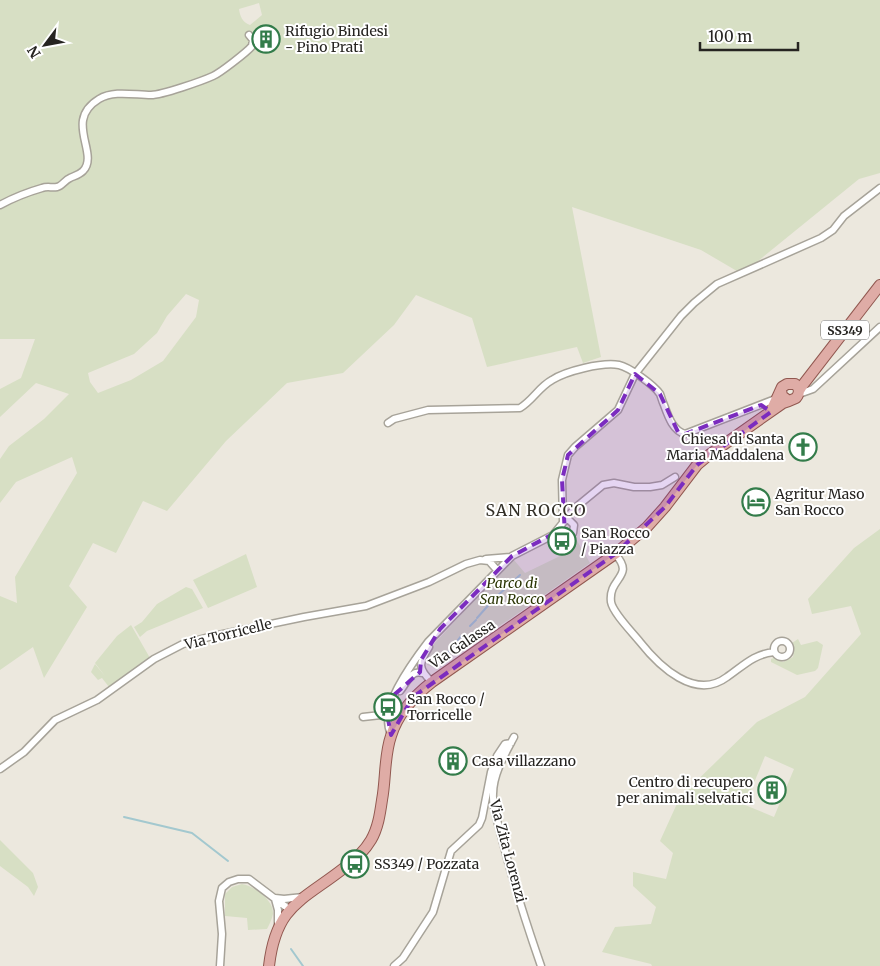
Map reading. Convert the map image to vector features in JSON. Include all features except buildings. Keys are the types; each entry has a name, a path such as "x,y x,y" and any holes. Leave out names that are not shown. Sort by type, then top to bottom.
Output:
{"main road":[{"name":"SS349","path":"797,389 786,384 783,396 796,398 797,389 810,376 880,285"},
{"name":"Via Galassa","path":"269,966 273,942 278,928 290,910 303,897 357,857 372,838 381,806 391,735 413,697 615,554 647,527 666,507 697,465 771,411 783,396"}],"street":[{"path":"0,205 12,198 45,186 60,186 84,170 87,152 82,126 85,114 93,103 106,95 113,94 153,95 214,76 251,48 254,42 249,35"},
{"path":"564,520 562,480 568,455 618,410 635,374 680,316 716,284 821,238 833,230 844,216 880,188"},
{"path":"797,389 813,389 880,328"},
{"path":"388,423 394,419 428,410 520,408 554,378 598,365 618,365 625,367 635,374 660,394 678,432 686,434 783,396"},
{"path":"761,404 771,411"},
{"path":"363,717 382,714 428,642 497,570 512,556 551,537 575,508 603,485 614,483 634,487 650,487 662,485 675,477"},
{"path":"555,533 566,536 573,533 574,525 569,520 564,520"},
{"path":"615,554 623,563 624,572 615,582 611,598 612,607 650,653 678,677 690,683 714,683 728,677 763,653 774,652"},
{"name":"Via Torricelle","path":"0,769 24,752 54,720 97,700 154,659 182,644 296,618 366,606 429,582 466,564 485,559 512,556"},
{"path":"485,559 497,570"},
{"path":"422,673 421,660 440,629"},
{"path":"394,695 402,690 411,675 417,672 422,673 432,682"},
{"path":"382,714 391,735"},
{"name":"Via Zita Lorenzi","path":"394,966 403,958 433,912 451,851 479,825 491,772 497,756 505,744 512,740 494,784 493,803 504,846 541,966"},
{"path":"220,966 222,934 219,901 222,888 233,880 245,878 253,881 290,910"},
{"path":"274,898 303,897"},
{"path":"274,898 278,910 278,928"}],"highlighted area":[{"path":"635,374 660,394 678,432 685,434 761,405 771,412 697,465 665,507 615,554 413,697 391,735 388,719 394,695 420,672 421,660 440,629 512,556 555,533 565,535 562,480 568,455 618,410"}],"green space":[{"path":"0,0 880,0 880,173 859,179 742,274 701,250 572,207 601,357 583,363 577,347 487,367 472,318 416,295 394,325 343,373 287,383 226,441 167,511 143,501 116,553 93,543 69,586 87,607 44,678 33,647 0,670 0,596 17,603 15,577 77,473 72,457 16,482 0,503 0,459 9,446 44,419 69,394 36,383 0,417 0,389 21,378 35,339 0,339","holes":["259,3 262,15 250,25 247,24 242,19 239,9","186,294 199,300 196,317 163,361 131,380 98,393 90,382 88,373 134,354 157,333 167,316"]},
{"path":"880,529 880,966 652,966 651,964 602,952 615,927 651,924 656,907 633,886 633,872 666,879 673,853 660,841 680,797 757,722 805,697 861,634 851,606 812,614 808,599 854,548","holes":["765,756 794,769 774,817 745,805"]},
{"name":"Parco di San Rocco","path":"576,539 590,563 510,619 439,664 433,667 427,665 426,657 433,645 514,560 525,573 560,556 554,544"},
{"path":"246,554 257,587 208,608 193,580"},
{"path":"186,587 192,589 203,608 147,631 140,637 134,627 142,622 157,604"},
{"path":"131,625 150,658 109,687 102,678 98,680 91,672 95,664 105,676 95,663 117,636"},
{"path":"798,639 801,645 817,641 823,645 818,668 815,671 797,675 771,662 771,659 774,658 783,662 793,657 792,643"},
{"path":"0,840 33,873 38,887 34,896 28,887 0,866"},
{"path":"242,884 262,894 270,904 273,914 267,929 248,930 247,918 225,916 225,894 232,887"}],"waterway":[{"path":"495,598 520,575"},
{"path":"477,618 493,600"},
{"path":"470,626 476,620"},
{"path":"458,640 461,636"},
{"path":"437,661 455,647 457,643"},
{"path":"124,817 192,833 228,861"},
{"path":"291,949 303,966"}],"place":[{"name":"Rifugio Bindesi - Pino Prati","path":"266,39"},
{"name":"Chiesa di Santa Maria Maddalena","path":"803,447"},
{"name":"Agritur Maso San Rocco","path":"756,502"},
{"name":"San Rocco / Piazza","path":"562,541"},
{"name":"San Rocco / Torricelle","path":"388,707"},
{"name":"Casa villazzano","path":"453,761"},
{"name":"Centro di recupero per animali selvatici","path":"772,790"},
{"name":"SS349 / Pozzata","path":"355,864"}],"district":[{"name":"SAN ROCCO","path":"536,510"}]}
